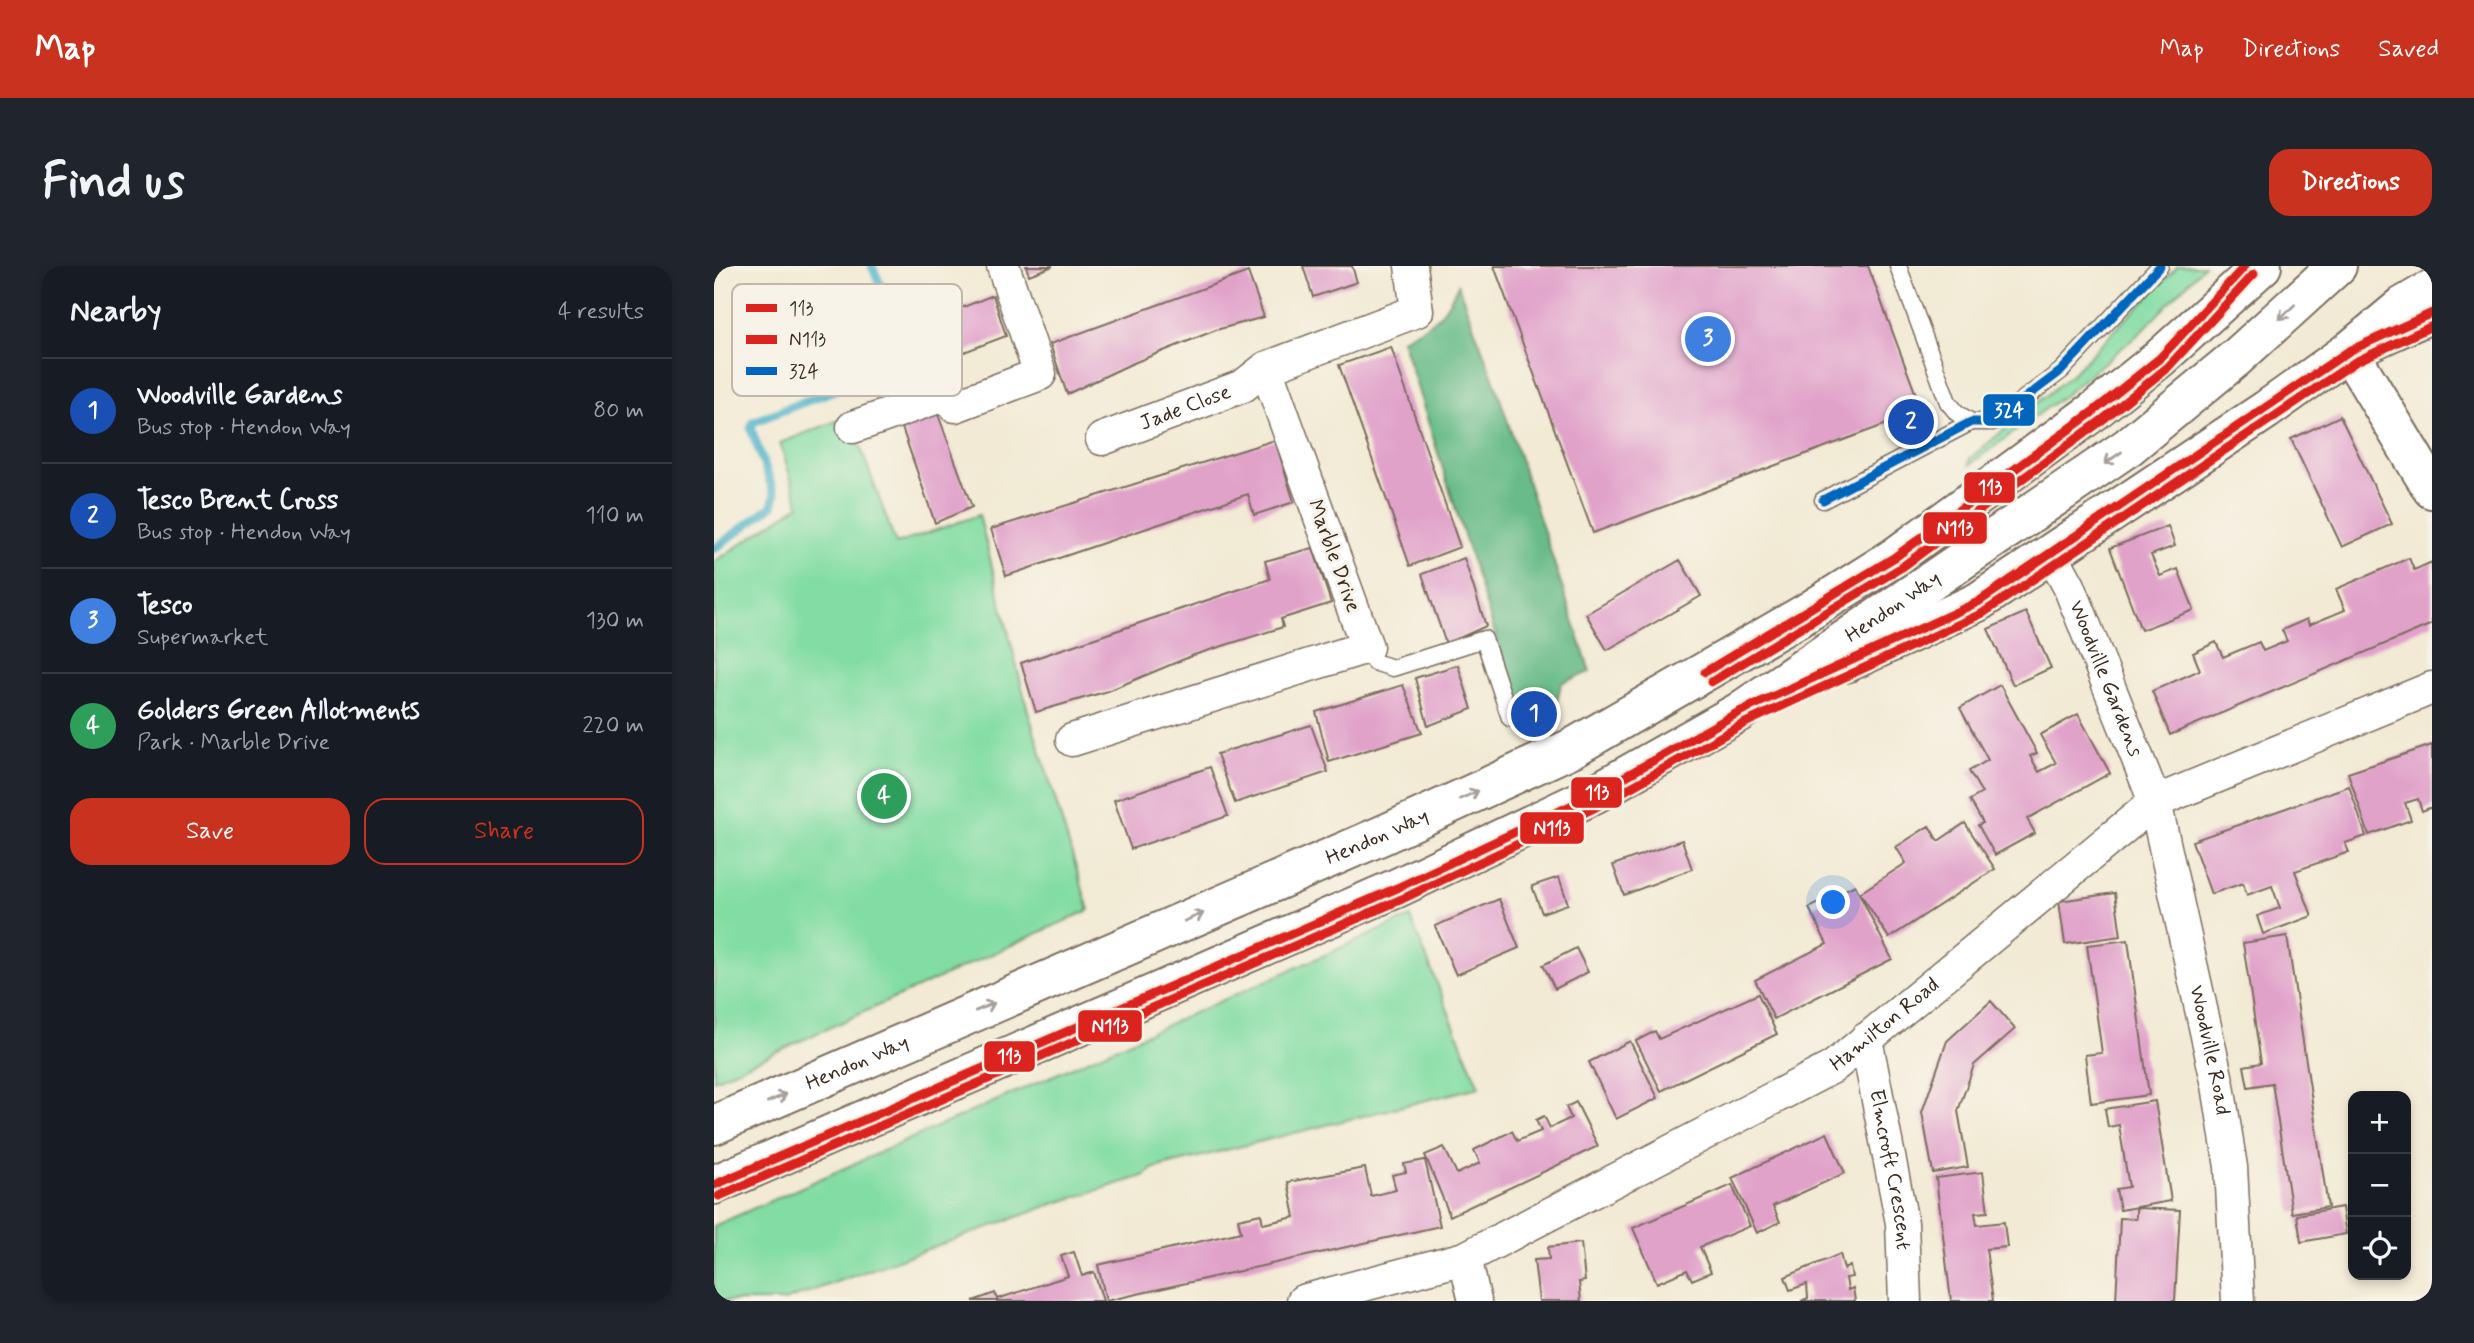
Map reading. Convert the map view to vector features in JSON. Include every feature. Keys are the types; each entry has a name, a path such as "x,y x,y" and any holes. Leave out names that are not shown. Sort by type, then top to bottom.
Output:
{"main road":[{"path":"2160,358 2245,266"},
{"name":"Hendon Way","path":"714,1125 1385,834 1574,747 1803,615 1895,557 2094,411 2160,358 2262,266"},
{"name":"Hendon Way","path":"714,1185 1397,888 1587,797 1739,712 2128,447 2237,358 2337,266"},
{"path":"1739,712 1978,602 2052,555 2348,351 2403,306 2432,289"},
{"path":"2348,351 2432,313"},
{"path":"2348,351 2432,489"}],"street":[{"path":"951,396 955,406 1040,374 1003,266"},
{"path":"1266,368 1417,311 1411,266"},
{"name":"Jade Close","path":"1102,439 1243,386 1266,368"},
{"name":"Marble Drive","path":"1266,368 1367,647"},
{"path":"853,427 941,396"},
{"name":"Woodville Gardens","path":"2052,555 2069,586 2155,802"},
{"path":"1072,740 1367,647"},
{"name":"Hamilton Road","path":"1303,1301 1465,1258 1833,1067 2155,802 2432,688"},
{"name":"Woodville Road","path":"2155,802 2218,1085 2231,1167 2238,1301"},
{"name":"Elmcroft Crescent","path":"1866,1039 1902,1223 1905,1301"},
{"path":"1465,1258 1475,1301"}],"lane":[{"path":"1898,266 1948,401 1957,413 1971,422"},
{"path":"1823,500 1971,422 1993,422 2061,371 2160,266"},
{"path":"1367,647 1374,662 1393,668 1484,639 1510,718"}],"green space":[{"path":"2178,266 2204,266 2140,333 2066,394 1969,465 1969,459 2071,375"},
{"path":"1458,285 1495,383 1590,672 1561,683 1556,707 1522,719 1402,339 1436,318"},
{"path":"849,416 896,544 979,515 1028,711 1089,910 714,1080 714,562 799,505 780,443"},
{"path":"1410,917 1479,1087 1154,1168 1143,1176 1053,1204 784,1301 714,1301 714,1226"}],"building":[{"path":"1026,266 1053,266 1029,275"},
{"path":"1303,266 1352,266 1357,282 1313,297"},
{"path":"1494,266 1868,266 1922,411 1593,533"},
{"path":"1248,272 1264,317 1216,330 1131,364 1067,394 1050,344"},
{"path":"993,295 1006,336 962,353 962,308"},
{"path":"1391,347 1460,547 1410,566 1339,365"},
{"path":"936,409 972,507 935,523 900,422"},
{"path":"2340,416 2392,524 2342,547 2291,439"},
{"path":"1275,440 1294,502 1254,515 1248,494 1006,576 991,529"},
{"path":"2168,526 2175,546 2151,555 2160,576 2178,569 2194,610 2141,630 2110,548"},
{"path":"1313,548 1331,603 1281,619 1283,627 1194,655 1108,691 1036,712 1021,663 1270,579 1265,561"},
{"path":"1464,558 1486,626 1446,644 1422,574"},
{"path":"2409,558 2414,570 2432,562 2432,624 2170,735 2152,691 2200,670 2193,653 2216,642 2223,657 2259,642 2263,651 2287,641 2282,630 2307,619 2309,625 2345,610 2336,589"},
{"path":"1680,560 1701,596 1607,650 1586,614"},
{"path":"2026,612 2051,668 2013,685 1988,629"},
{"path":"1458,665 1472,709 1428,726 1415,678"},
{"path":"1403,685 1422,733 1329,762 1316,712"},
{"path":"2000,685 2037,753 2030,756 2039,772 2056,763 2040,735 2078,714 2110,773 2027,819 2035,833 1995,855 1978,825 1983,823 1970,800 1982,793 1969,771 1988,760 1960,708"},
{"path":"1311,725 1328,772 1235,803 1217,754"},
{"path":"2432,745 2432,807 2422,811 2418,799 2405,803 2411,820 2369,835 2348,773"},
{"path":"1210,767 1228,816 1131,849 1114,800"},
{"path":"2349,786 2366,836 2345,843 2349,852 2295,871 2312,916 2263,934 2257,916 2280,908 2272,886 2247,895 2243,883 2211,894 2192,841"},
{"path":"1965,823 1995,869 1889,938 1860,893 1906,863 1896,847 1929,826 1938,841"},
{"path":"1682,840 1692,869 1624,895 1613,865"},
{"path":"1559,877 1568,904 1542,913 1532,886"},
{"path":"1855,885 1892,959 1774,1019 1755,980 1827,944 1809,908"},
{"path":"2115,893 2121,936 2065,944 2059,901"},
{"path":"1499,899 1519,948 1456,975 1435,926"},
{"path":"2287,936 2328,1207 2292,1213 2272,1083 2248,1087 2244,1066 2261,1063 2243,943"},
{"path":"2128,940 2149,1095 2091,1103 2085,1055 2102,1053 2087,945"},
{"path":"1576,948 1588,972 1555,989 1543,965"},
{"path":"1758,994 1777,1034 1661,1091 1636,1041 1655,1031 1659,1039"},
{"path":"1991,1001 2015,1029 1974,1065 1958,1111 1968,1167 1933,1173 1922,1112 1947,1041"},
{"path":"1630,1041 1658,1098 1616,1119 1589,1062"},
{"path":"2155,1101 2171,1201 2120,1210 2116,1189 2129,1187 2119,1125 2108,1127 2105,1109"},
{"path":"1576,1102 1598,1146 1450,1216 1425,1155 1444,1147 1457,1174 1480,1163 1474,1150 1512,1131 1517,1141 1541,1131 1536,1120 1544,1116 1550,1128 1571,1118 1566,1107"},
{"path":"1827,1133 1845,1173 1773,1206 1780,1222 1757,1233 1732,1178"},
{"path":"1425,1160 1440,1226 1106,1301 1098,1265 1241,1232 1238,1219 1261,1214 1263,1224 1295,1217 1288,1182 1365,1168 1371,1196 1396,1190 1392,1175 1406,1172 1404,1164"},
{"path":"1983,1172 1988,1212 1975,1213 1977,1225 2004,1222 2007,1247 1986,1249 1993,1301 1951,1301 1936,1178"},
{"path":"1732,1185 1750,1226 1700,1247 1711,1272 1692,1280 1687,1270 1657,1283 1633,1228"},
{"path":"2342,1207 2346,1234 2301,1242 2297,1215"},
{"path":"2136,1208 2180,1210 2175,1301 2116,1301 2120,1218 2136,1219"},
{"path":"1581,1243 1585,1281 1579,1282 1581,1301 1539,1301 1534,1260 1549,1259 1548,1247"},
{"path":"1074,1252 1082,1276 1094,1272 1103,1301 973,1301 995,1293 997,1299 1068,1276 1061,1256"},
{"path":"1840,1254 1844,1269 1850,1266 1852,1277 1846,1278 1848,1290 1853,1288 1855,1301 1801,1301 1808,1298 1807,1284 1790,1290 1785,1277"}],"waterway":[{"path":"872,266 880,284"},
{"path":"714,549 772,506 775,495 751,429 753,422 819,396"}],"transit line":[{"name":"324","path":"1823,500 1971,422 1993,422 2061,371 2160,266"},
{"name":"113","path":"1705,672 1895,557 2094,411 2160,358 2245,266"},
{"name":"N113","path":"1711,682 1902,567 2101,421 2168,367 2254,274"},
{"name":"113","path":"714,1185 1397,888 1587,798 1739,712 1978,602 2349,351 2432,313"},
{"name":"N113","path":"719,1196 1402,899 1592,809 1745,723 1983,613 2355,362 2432,326"}],"place":[{"name":"Tesco","path":"1708,339"},
{"name":"Tesco Brent Cross","path":"1911,422"},
{"name":"Woodville Gardens","path":"1534,714"},
{"name":"Golders Green Allotments","path":"884,796"}]}
